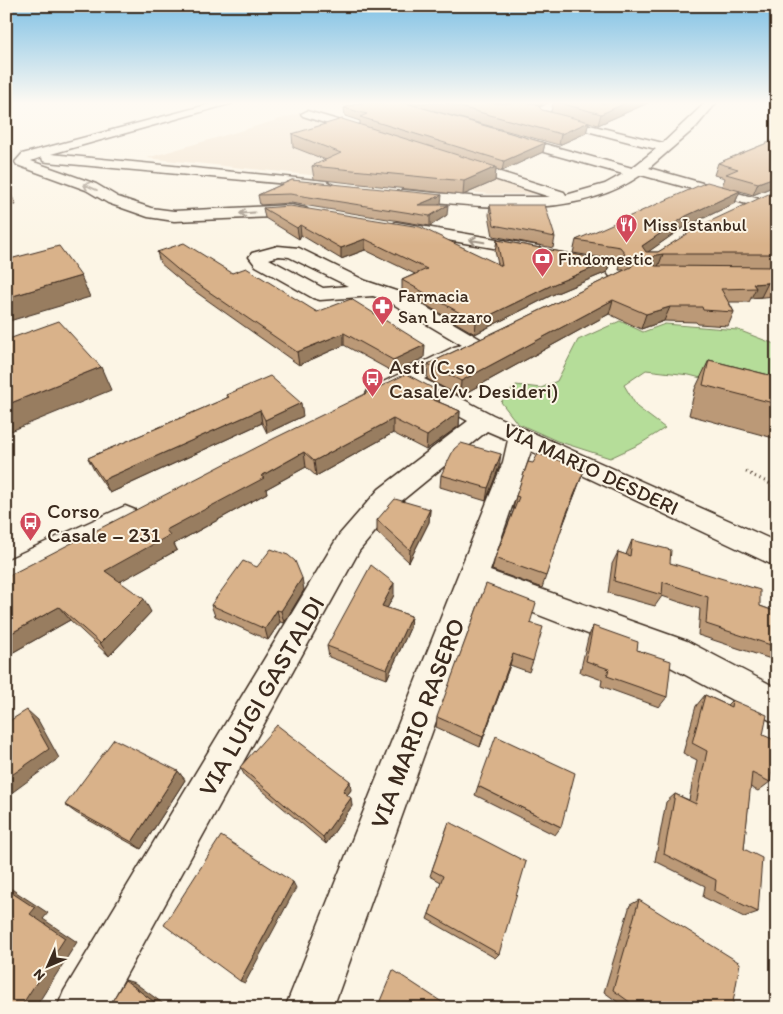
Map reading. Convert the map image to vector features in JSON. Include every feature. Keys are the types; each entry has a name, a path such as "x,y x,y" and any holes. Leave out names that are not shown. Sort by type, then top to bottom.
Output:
{"street":[{"path":"52,150 27,157 22,162 90,187 113,200 148,212 174,216 291,210 320,214"},
{"path":"570,150 754,202"},
{"path":"388,192 476,202 534,202 570,198 610,188 640,170 663,150"},
{"path":"6,156 96,162 340,187"},
{"path":"448,159 570,198"},
{"path":"55,174 96,162"},
{"path":"729,214 769,195"},
{"path":"378,224 551,255"},
{"path":"598,284 608,269 643,280 660,270 664,250"},
{"path":"354,404 484,340 395,297 376,290 360,285 287,251 270,252 258,257 262,262 320,294 376,290"},
{"name":"VIA MARIO DESDERI","path":"407,379 484,420 777,555"},
{"name":"VIA LUIGI GASTALDI","path":"81,1008 349,543 389,496 484,420"},
{"name":"VIA MARIO RASERO","path":"309,1008 516,462 521,437"},
{"path":"6,574 145,506"},
{"path":"473,577 675,652 777,707"}],"path":[{"path":"746,472 777,487"}],"shaded area":[{"path":"173,150 414,150 546,194 490,194 147,158"}],"green space":[{"path":"620,321 643,332 665,324 738,330 777,345 777,397 689,375 646,370 624,385 637,407 665,428 640,444 610,458 557,441 517,423 501,402 516,385 541,388 557,381 578,340"}],"building":[{"path":"334,150 442,150 496,167 464,181 312,166 341,153"},
{"path":"469,150 528,150 504,161"},
{"path":"749,150 777,150 777,176 758,183 726,174 738,169 718,163"},
{"path":"292,180 442,195 418,205 448,205 430,216 290,194 258,195"},
{"path":"707,182 740,191 686,216 642,246 646,252 658,252 700,226 777,190 777,254 663,254 656,255 652,259 655,266 777,267 777,282 753,284 756,288 721,289 734,312 703,310 702,307 670,307 646,314 613,300 461,381 428,364 631,267 635,263 632,256 623,256 625,253 620,247 576,240"},
{"path":"490,205 545,205 555,237 494,225"},
{"path":"290,206 420,227 502,266 497,240 610,261 554,284 476,322 402,280 427,269 365,239 341,248 300,225 297,228 263,208"},
{"path":"184,243 232,273 246,268 317,312 351,299 425,345 393,360 344,333 297,352 183,274 157,252"},
{"path":"59,246 81,276 6,298 6,260"},
{"path":"59,321 101,367 6,405 6,340"},
{"path":"709,360 777,377 777,404 703,385"},
{"path":"406,374 440,392 429,398 460,411 427,436 393,419 314,461 304,452 261,476 264,478 166,530 170,535 105,571 144,599 100,643 59,607 6,636 6,577 275,438"},
{"path":"270,376 301,403 265,420 260,410 103,480 88,458 229,397 226,395"},
{"path":"461,443 501,454 488,488 441,475 454,449"},
{"path":"538,454 585,468 566,515 546,576 495,558 519,497 516,496 528,462 533,463"},
{"path":"395,499 430,509 410,550 377,520"},
{"path":"632,540 671,550 670,563 760,590 760,606 777,612 777,647 706,624 708,597 663,582 662,595 614,581 618,552 630,556"},
{"path":"271,549 288,555 295,561 302,578 281,611 277,610 265,629 211,605 243,561 257,567"},
{"path":"371,565 394,583 382,606 411,616 387,669 327,646"},
{"path":"486,584 536,603 530,623 543,627 533,661 513,654 483,737 437,717"},
{"path":"593,626 638,642 637,650 671,661 667,697 607,676 609,669 586,661"},
{"path":"705,695 731,707 732,700 767,715 763,735 777,741 770,782 752,773 744,849 762,858 758,912 715,891 716,880 664,854 675,794 696,804 707,751 692,743"},
{"path":"27,710 49,749 6,779 6,723"},
{"path":"277,725 350,781 343,791 351,798 323,837 240,767"},
{"path":"496,736 575,773 561,827 478,786"},
{"path":"114,739 178,771 132,842 65,805"},
{"path":"449,822 526,862 499,954 429,914 443,876 432,870"},
{"path":"221,836 293,882 240,981 164,925"},
{"path":"6,889 35,908 30,914 65,938 20,1008 6,1008"},
{"path":"639,900 740,963 732,1008 638,1008 613,990"},
{"path":"393,970 451,1008 377,1008"},
{"path":"125,980 162,1008 108,1008"}],"place":[{"name":"Miss Istanbul","path":"627,244"},
{"name":"Findomestic","path":"542,278"},
{"name":"Farmacia San Lazzaro","path":"382,325"},
{"name":"Asti (C.so Casale/v. Desideri)","path":"373,398"},
{"name":"Corso Casale – 231","path":"31,542"}]}
